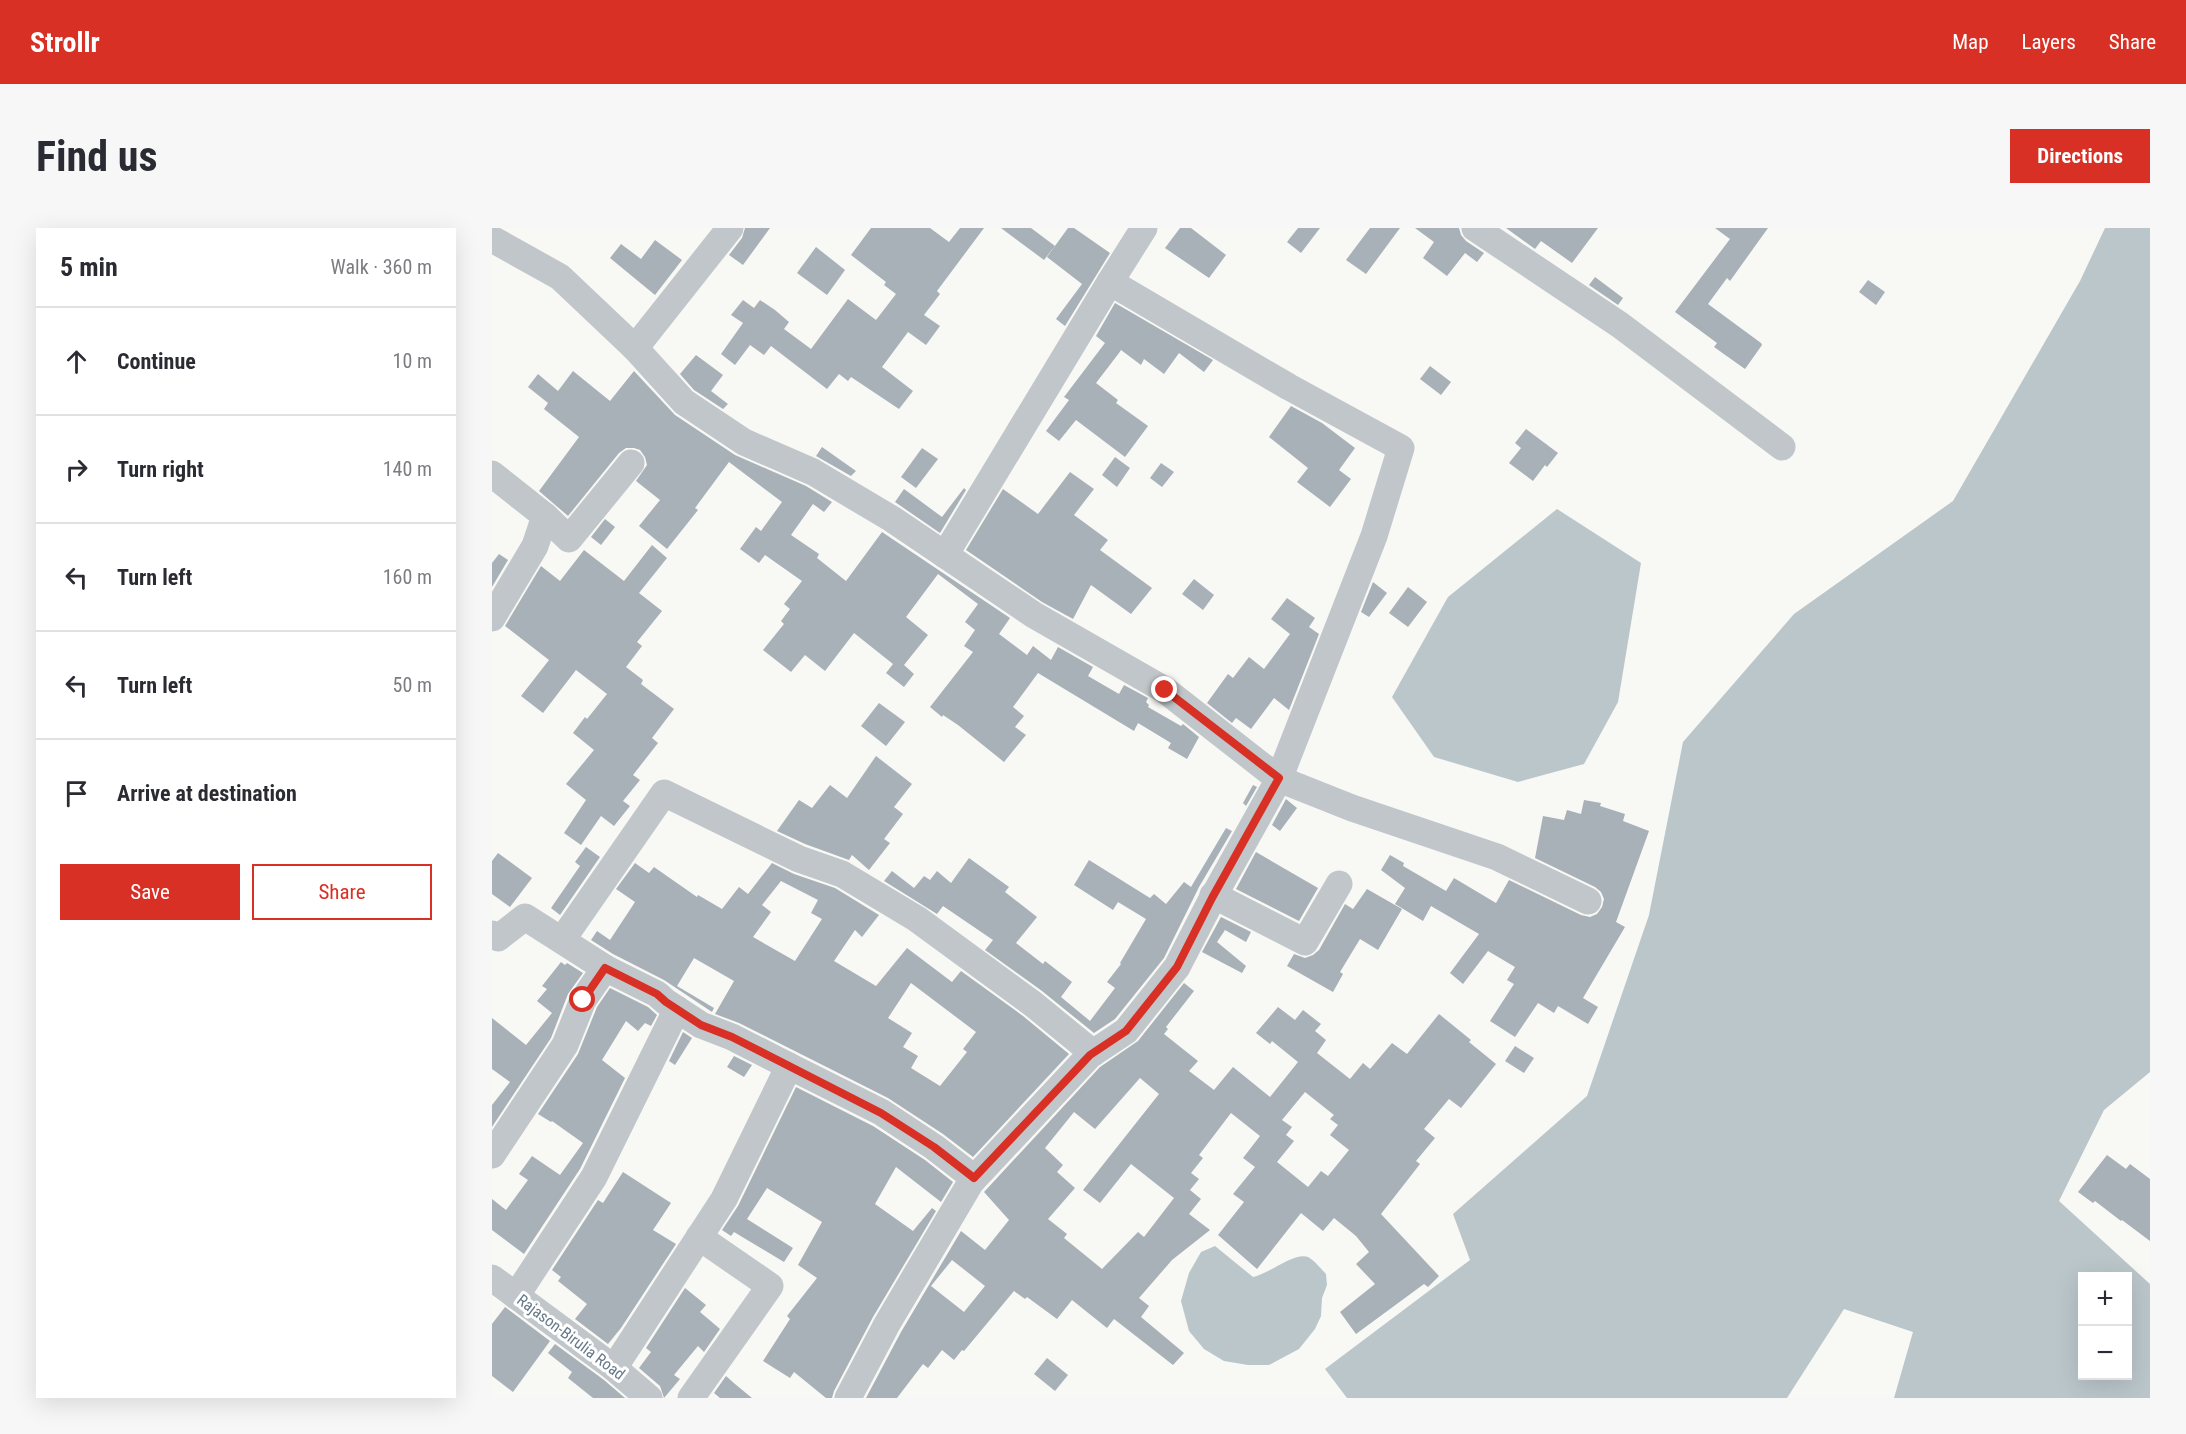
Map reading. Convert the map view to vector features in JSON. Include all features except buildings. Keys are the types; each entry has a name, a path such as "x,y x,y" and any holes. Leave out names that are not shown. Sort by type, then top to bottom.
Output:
{"street":[{"path":"636,348 730,228"},
{"path":"945,555 1144,228"},
{"path":"1475,228 1620,325 1782,447"},
{"path":"492,239 560,277 636,348 684,402 744,441 813,472 892,519 1034,615 1165,690 1279,778 1352,808 1497,857 1588,901"},
{"path":"848,1398 887,1324 974,1178 1093,1053 1126,1031 1177,967 1213,896 1279,778 1374,536 1401,448 1289,387 1110,282"},
{"path":"492,474 569,539 631,463"},
{"path":"492,618 535,546 544,516"},
{"path":"562,940 664,793 800,859 842,874 917,919 1033,1004 1093,1053"},
{"path":"1213,896 1305,942 1339,884"},
{"path":"492,934 498,938 525,917 605,968 657,994 701,1025 732,1037 891,1119 934,1147 974,1178"},
{"path":"492,1155 565,1045 583,1000 605,968"},
{"path":"516,1296 594,1177 677,1009"},
{"path":"614,1368 724,1199 789,1066"},
{"path":"691,1398 770,1286 699,1237"},
{"name":"Rajason-Birulia Road","path":"492,1278 614,1368 649,1398"}],"shaded area":[{"path":"2105,228 2150,228 2150,1072 2104,1110 2059,1201 2150,1284 2150,1398 1894,1398 1913,1332 1844,1309 1787,1398 1347,1398 1325,1369 1470,1260 1453,1214 1587,1096 1649,915 1683,742 1794,614 1953,501 2080,281"},
{"path":"1557,509 1641,563 1618,702 1584,764 1518,782 1434,757 1392,697 1448,597"},
{"path":"1215,1246 1253,1277 1302,1256 1310,1258 1326,1274 1327,1285 1322,1298 1321,1316 1315,1329 1299,1349 1269,1365 1248,1365 1224,1361 1204,1349 1189,1331 1181,1301 1189,1273 1201,1252"}],"route":[{"path":"583,1000 605,968 620,974 657,994 701,1025 732,1037 881,1113 934,1147 974,1178 1090,1055 1126,1031 1177,967 1212,898 1279,778 1165,690"}]}
